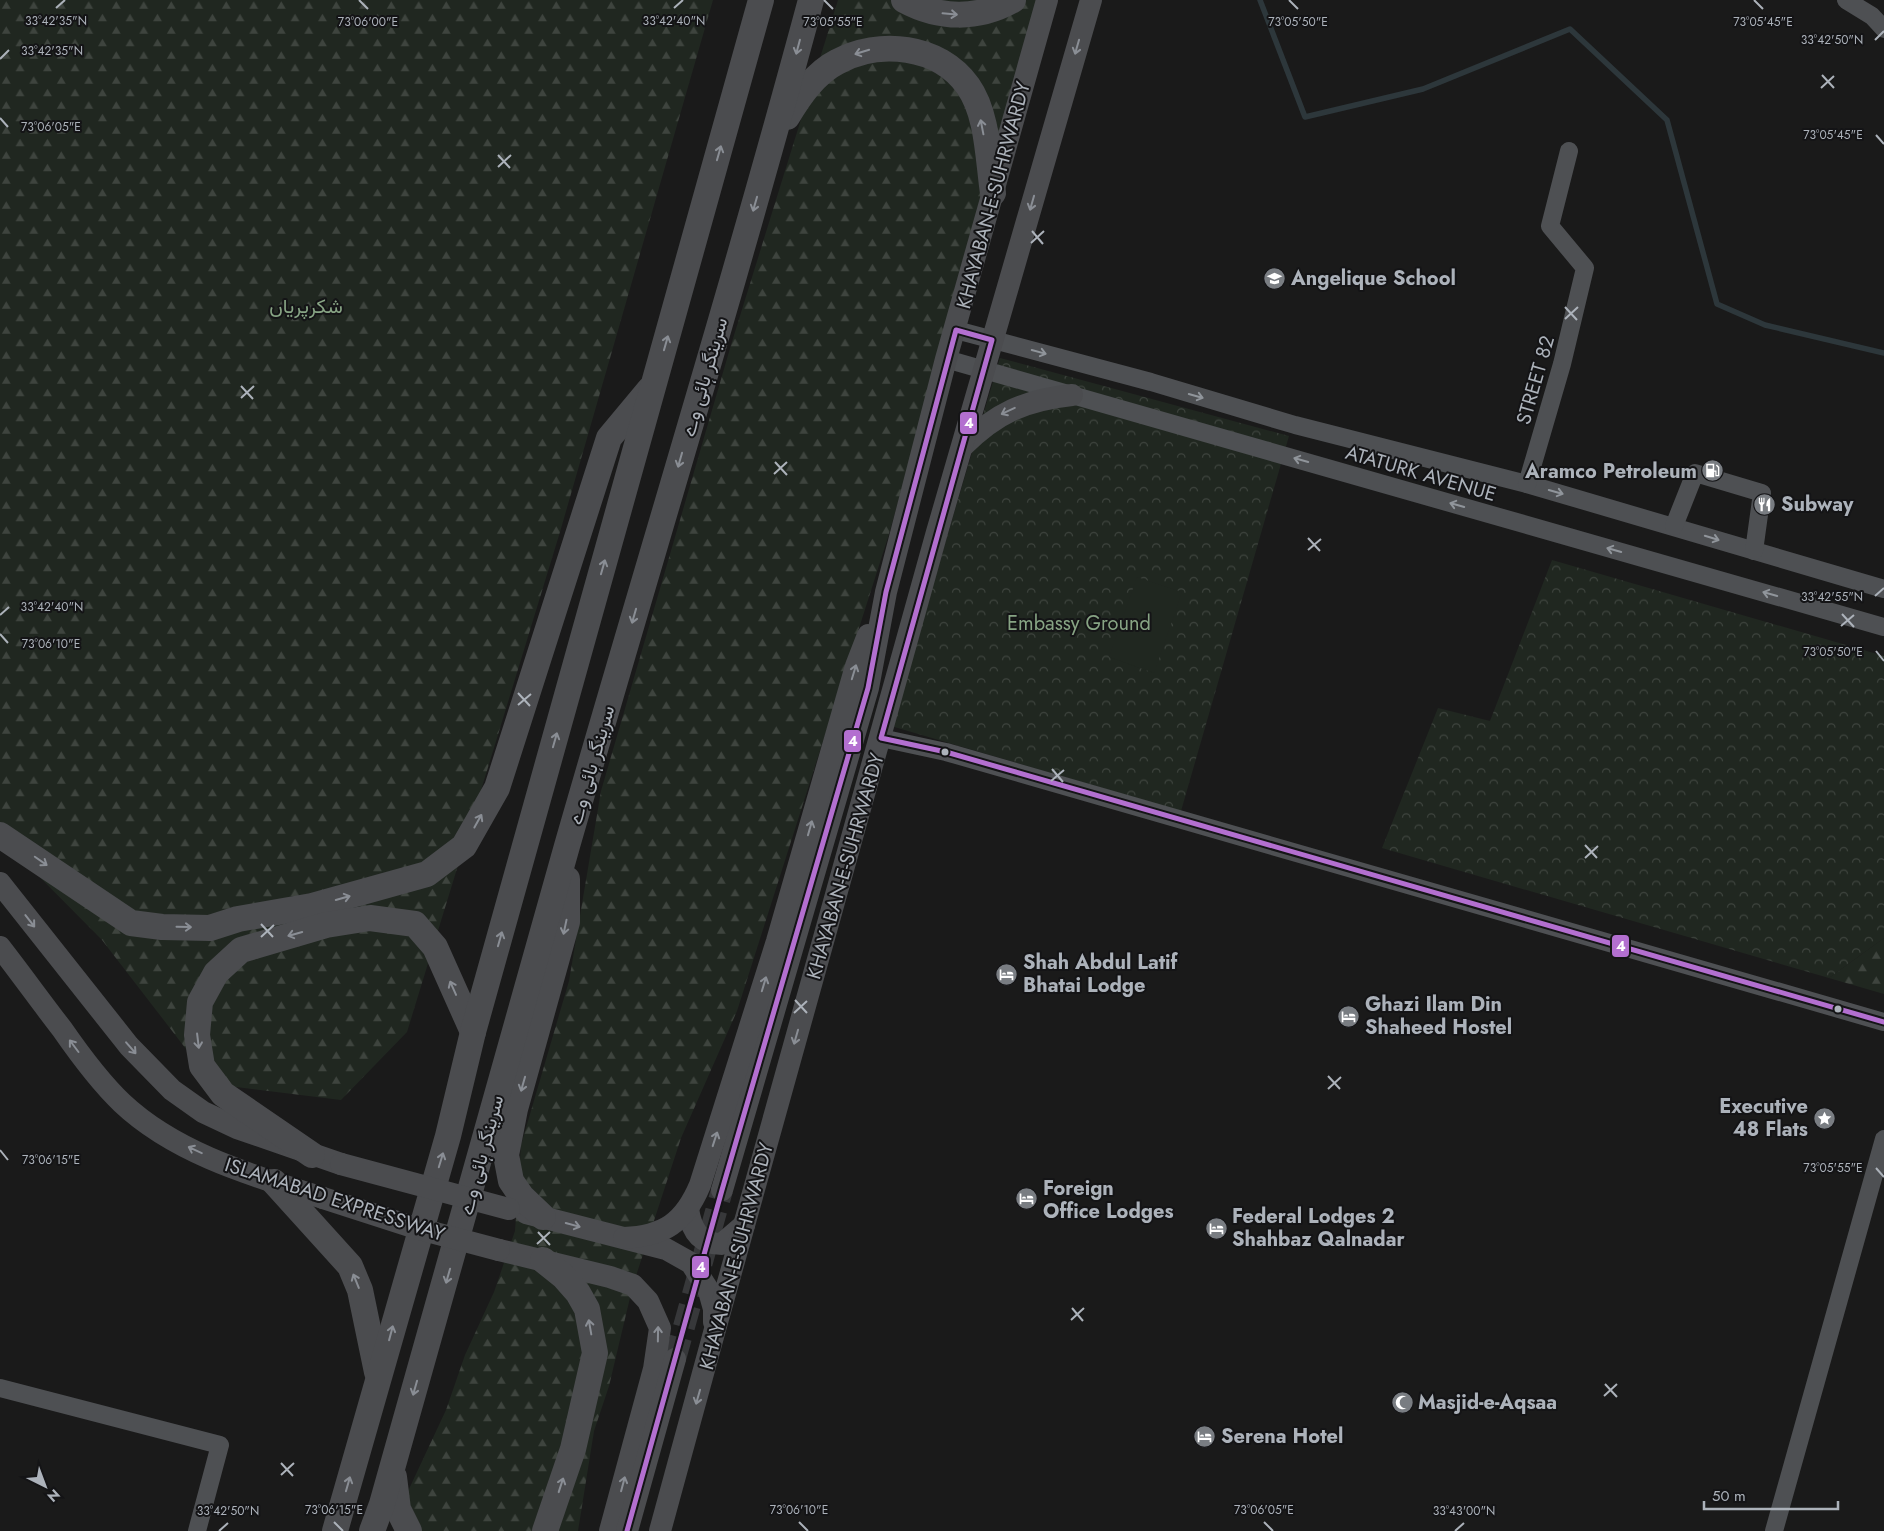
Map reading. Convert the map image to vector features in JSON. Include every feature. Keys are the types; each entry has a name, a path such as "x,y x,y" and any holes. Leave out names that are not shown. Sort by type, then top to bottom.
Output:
{"highway":[{"name":"سرینگر ہائی وے","path":"334,1531 448,1136 473,1032 761,0"},
{"name":"سرینگر ہائی وے","path":"372,1531 393,1466 568,844 774,139 811,0"},
{"path":"904,0 928,11 952,15 977,14 1001,7 1013,0"},
{"path":"774,139 801,95 812,82 836,62 866,50 897,48 928,55 955,71 968,86 976,102 986,145 993,193"},
{"path":"0,835 132,923 162,927 210,928 238,920 312,906 427,874 464,846 496,788 609,438 655,383"},
{"path":"543,1217 522,1197 511,1181 506,1155 516,1110 567,922 568,844"},
{"path":"312,1155 223,1094 202,1066 196,1035 200,1002 216,974 240,950 326,925 370,918 415,924 434,947 473,1032"},
{"path":"274,1182 350,1266 360,1290 370,1329 378,1380"},
{"path":"543,1260 563,1276 578,1293 587,1309 594,1353 573,1449 545,1531"},
{"path":"393,1466 398,1509 409,1531"}],"main road":[{"name":"KHAYABAN-E-SUHRWARDY","path":"886,592 946,359 956,330 1047,0"},
{"name":"KHAYABAN-E-SUHRWARDY","path":"660,1531 744,1224 992,340 1091,0"},
{"path":"963,446 980,429 1000,414 1023,404 1047,397 1072,395"},
{"path":"722,1190 868,688 886,592"},
{"path":"624,1238 645,1237 666,1230 688,1209 700,1185 740,1064 777,941 856,666 886,592"},
{"name":"ISLAMABAD EXPRESSWAY","path":"0,883 130,1046 172,1090 203,1112 237,1128 341,1164 666,1249 691,1263 709,1291 714,1309 714,1332"},
{"name":"ISLAMABAD EXPRESSWAY","path":"0,947 98,1077 122,1103 146,1123 179,1142 255,1176 416,1228 610,1276 633,1285 648,1300 660,1328 654,1369 610,1531"},
{"path":"688,1209 690,1224 701,1239 714,1244 722,1244 744,1224"},
{"path":"627,1531 675,1359"}],"street":[{"path":"1846,0 1872,16 1884,29"},
{"name":"STREET 82","path":"1527,484 1562,364 1585,268 1550,226 1569,152"},
{"name":"ATATURK AVENUE","path":"956,330 1295,425 1527,484 1884,588"},
{"name":"ATATURK AVENUE","path":"946,359 1884,627"},
{"path":"1674,526 1695,473 1762,493 1754,551"},
{"path":"881,738 946,752 1884,1022"},
{"path":"1774,1531 1884,1139"},
{"path":"0,1388 220,1445 198,1531"}],"green space":[{"name":"شکرپریاں","path":"0,0 713,0 560,532 407,1032 341,1100 213,1084 102,940 0,837"},
{"path":"838,0 1039,0 889,534 737,1011 681,1138 633,1285 609,1386 594,1431 578,1531 394,1531 402,1504 446,1410 465,1355 494,1292 515,1231 521,1145 569,981 601,791 731,345"},
{"name":"Embassy Ground","path":"1000,358 1289,436 1181,811 891,726"},
{"path":"1552,560 1884,656 1884,938 1829,978 1382,848 1438,708 1490,721"},
{"path":"1137,577 1182,592 1154,673 1109,657"},
{"path":"1884,938 1884,994 1829,978"}],"waterway":[{"path":"1260,0 1305,117 1423,89 1570,29 1667,120 1717,304 1765,325 1884,353"}],"tunnel":[{"path":"675,1359 722,1190"}],"transit line":[{"name":"4","path":"627,1531 722,1190 868,688 886,592 956,330 992,340 881,738 946,752 1884,1022"}],"place":[{"name":"Angelique School","path":"1275,278"},
{"name":"Aramco Petroleum","path":"1713,471"},
{"name":"Subway","path":"1765,504"},
{"name":"Shah Abdul Latif Bhatai Lodge","path":"1007,974"},
{"name":"Ghazi Ilam Din Shaheed Hostel","path":"1349,1016"},
{"name":"Executive 48 Flats","path":"1824,1118"},
{"name":"Foreign Office Lodges","path":"1027,1199"},
{"name":"Federal Lodges 2 Shahbaz Qalnadar","path":"1216,1228"},
{"name":"Masjid-e-Aqsaa","path":"1402,1402"},
{"name":"Serena Hotel","path":"1205,1436"}]}
